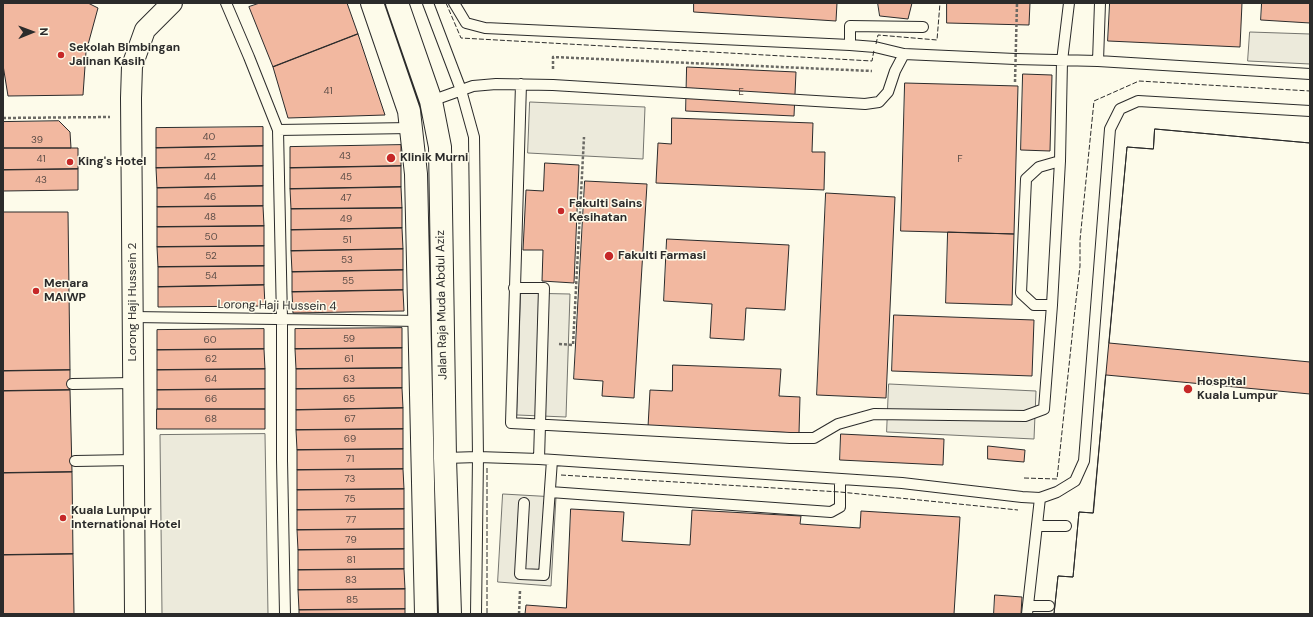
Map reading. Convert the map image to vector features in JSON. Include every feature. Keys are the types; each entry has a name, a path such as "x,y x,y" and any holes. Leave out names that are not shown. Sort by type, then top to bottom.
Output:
{"main road":[{"name":"Jalan Raja Muda Abdul Aziz","path":"372,3 409,111 416,174 426,614"},
{"name":"Jalan Raja Muda Abdul Aziz","path":"397,3 431,101 440,147 445,458 450,614"}],"street":[{"name":"Lorong Haji Hussein 2","path":"135,614 132,66 145,30 172,3"}],"lane":[{"path":"226,3 249,56 278,130 282,319 282,460 285,614"},
{"path":"428,3 461,90 474,137 478,457 476,614"},
{"path":"454,3 466,23 485,28 850,45 875,47 904,54 1062,61 1098,61 1310,74"},
{"path":"521,84 511,423 814,438 838,424 874,414 1026,416 1044,409 1052,305 1060,161 1062,61 1069,3"},
{"path":"1098,61 1100,3"},
{"path":"850,45 850,26 923,27"},
{"path":"431,101 473,86 521,84 865,104 879,102 888,92 904,54"},
{"path":"445,458 478,457 539,459 902,483 1022,497 1040,498 1057,492 1075,481 1084,461 1110,129 1120,109 1138,101 1310,111"},
{"path":"278,130 411,128"},
{"path":"1052,305 1034,305 1021,293 1026,179 1039,167 1060,161"},
{"path":"514,288 544,288 539,459"},
{"name":"Lorong Haji Hussein 4","path":"133,317 420,321"},
{"path":"72,384 133,383"},
{"path":"75,461 134,460"},
{"path":"524,503 520,574 544,575 552,460"},
{"path":"550,492 831,512 840,506 840,479"},
{"path":"1040,498 1028,610 1049,606"},
{"path":"1037,526 1066,526"}],"path":[{"path":"1015,82 1017,3"},
{"path":"552,86 553,57 872,71"},
{"path":"3,118 132,117"},
{"path":"543,344 573,345 584,137"},
{"path":"519,614 520,574"}],"shaded area":[{"path":"1250,32 1310,34 1310,64 1248,61"},
{"path":"530,102 645,107 643,159 528,153"},
{"path":"521,293 570,294 566,417 517,415"},
{"path":"889,384 1036,391 1034,439 887,432"},
{"path":"265,434 268,614 162,614 160,435"},
{"path":"503,494 556,497 551,586 498,582"}],"building":[{"name":"Sekolah Bimbingan Jalinan Kasih","path":"3,3 88,3 98,8 86,52 83,95 8,96 3,65"},
{"path":"260,3 347,3 358,34 273,67 249,7"},
{"path":"694,3 837,3 836,21 694,12"},
{"path":"878,3 912,3 908,19 880,16"},
{"path":"947,3 1030,3 1029,25 947,23"},
{"path":"1110,3 1242,3 1240,47 1108,41"},
{"path":"1262,3 1310,3 1310,23 1261,20"},
{"path":"358,34 385,115 288,118 273,67"},
{"path":"687,67 796,72 794,116 686,111"},
{"path":"1023,74 1052,75 1050,151 1021,150"},
{"path":"905,83 1018,86 1014,234 901,231"},
{"path":"672,118 813,123 812,152 825,152 824,190 656,183 658,143 671,144"},
{"path":"59,121 70,132 71,148 3,148 3,122"},
{"path":"263,127 263,146 156,148 156,128"},
{"path":"1155,129 1310,143 1310,614 1054,614 1058,576 1073,577 1079,512 1093,513 1127,147 1153,149"},
{"path":"1155,129 1310,143 1310,362 1109,343 1127,147 1153,149"},
{"path":"401,145 401,166 290,168 290,147"},
{"path":"263,146 263,166 156,168 156,148"},
{"path":"3,148 78,148 78,169 3,170"},
{"path":"545,163 579,165 574,283 542,281 543,250 523,250 526,190 543,191"},
{"path":"263,166 263,186 157,188 156,168"},
{"path":"401,166 401,187 290,189 290,168"},
{"path":"78,169 78,190 3,191 3,170"},
{"path":"585,181 647,184 634,398 602,396 603,381 574,379"},
{"path":"263,186 263,206 157,207 157,188"},
{"path":"401,187 402,208 291,209 290,189"},
{"path":"826,193 895,197 886,398 817,395"},
{"path":"263,206 264,226 157,227 157,207"},
{"path":"402,208 402,228 291,230 291,209"},
{"name":"Menara MAIWP","path":"3,212 68,212 70,370 3,371"},
{"path":"264,226 264,246 157,247 157,227"},
{"path":"402,228 403,249 291,251 291,230"},
{"path":"948,232 1014,234 1012,305 946,303"},
{"path":"667,239 789,245 785,310 746,308 744,340 710,338 712,304 664,301"},
{"path":"264,246 264,266 158,267 157,247"},
{"path":"403,249 403,270 292,272 291,251"},
{"path":"264,266 264,285 158,287 158,267"},
{"path":"403,270 403,290 292,292 292,272"},
{"path":"264,285 265,306 158,307 158,287"},
{"path":"403,290 404,311 293,313 292,292"},
{"path":"894,315 1034,320 1032,376 892,371"},
{"path":"402,328 402,348 295,349 295,329"},
{"path":"264,329 264,349 157,350 157,330"},
{"path":"402,348 402,368 296,369 295,349"},
{"path":"264,349 265,369 157,370 157,350"},
{"path":"673,365 781,369 779,396 800,397 799,433 648,427 650,390 672,391"},
{"path":"402,368 402,388 296,389 296,369"},
{"path":"265,369 265,389 157,390 157,370"},
{"path":"70,370 70,390 3,391 3,371"},
{"path":"1106,375 1310,394 1310,614 1054,614 1058,576 1073,577 1079,512 1093,513"},
{"path":"402,388 403,408 296,410 296,389"},
{"path":"265,389 265,409 157,409 157,390"},
{"path":"70,390 72,472 3,473 3,391"},
{"path":"403,408 403,429 296,430 296,410"},
{"path":"157,409 265,409 265,429 157,429"},
{"path":"403,429 403,449 297,450 296,430"},
{"path":"841,434 944,439 943,465 840,460"},
{"path":"988,446 1025,450 1024,462 988,459"},
{"path":"403,449 403,469 297,470 297,450"},
{"path":"403,469 404,489 297,490 297,470"},
{"path":"72,472 73,554 3,555 3,473"},
{"path":"404,489 404,509 297,510 297,490"},
{"path":"404,509 404,529 297,530 297,510"},
{"path":"571,509 624,512 622,541 690,545 692,510 801,516 800,524 860,528 861,511 960,517 954,614 525,614 526,605 566,608"},
{"path":"404,529 404,549 298,550 297,530"},
{"path":"404,549 404,569 298,570 298,550"},
{"path":"73,554 74,614 3,614 3,555"},
{"path":"404,569 405,589 298,590 298,570"},
{"path":"405,589 405,609 299,610 298,590"},
{"path":"995,595 1022,597 1021,614 994,614"},
{"path":"405,609 405,614 299,614 299,610"}],"fence":[{"path":"446,3 461,38 872,61 874,50"},
{"path":"876,44 878,35 937,40 940,3"},
{"path":"1024,478 1057,479 1080,266 1080,240 1094,101 1139,81 1310,91"},
{"path":"487,468 487,614"},
{"path":"561,475 840,492 1018,510"}],"place":[{"name":"Sekolah Bimbingan Jalinan Kasih","path":"61,55"},
{"name":"Klinik Murni","path":"391,158"},
{"name":"King's Hotel","path":"70,162"},
{"name":"Fakulti Sains Kesihatan","path":"561,211"},
{"name":"Fakulti Farmasi","path":"609,256"},
{"name":"Menara MAIWP","path":"36,291"},
{"name":"Hospital Kuala Lumpur","path":"1188,389"},
{"name":"Kuala Lumpur International Hotel","path":"63,518"}]}
